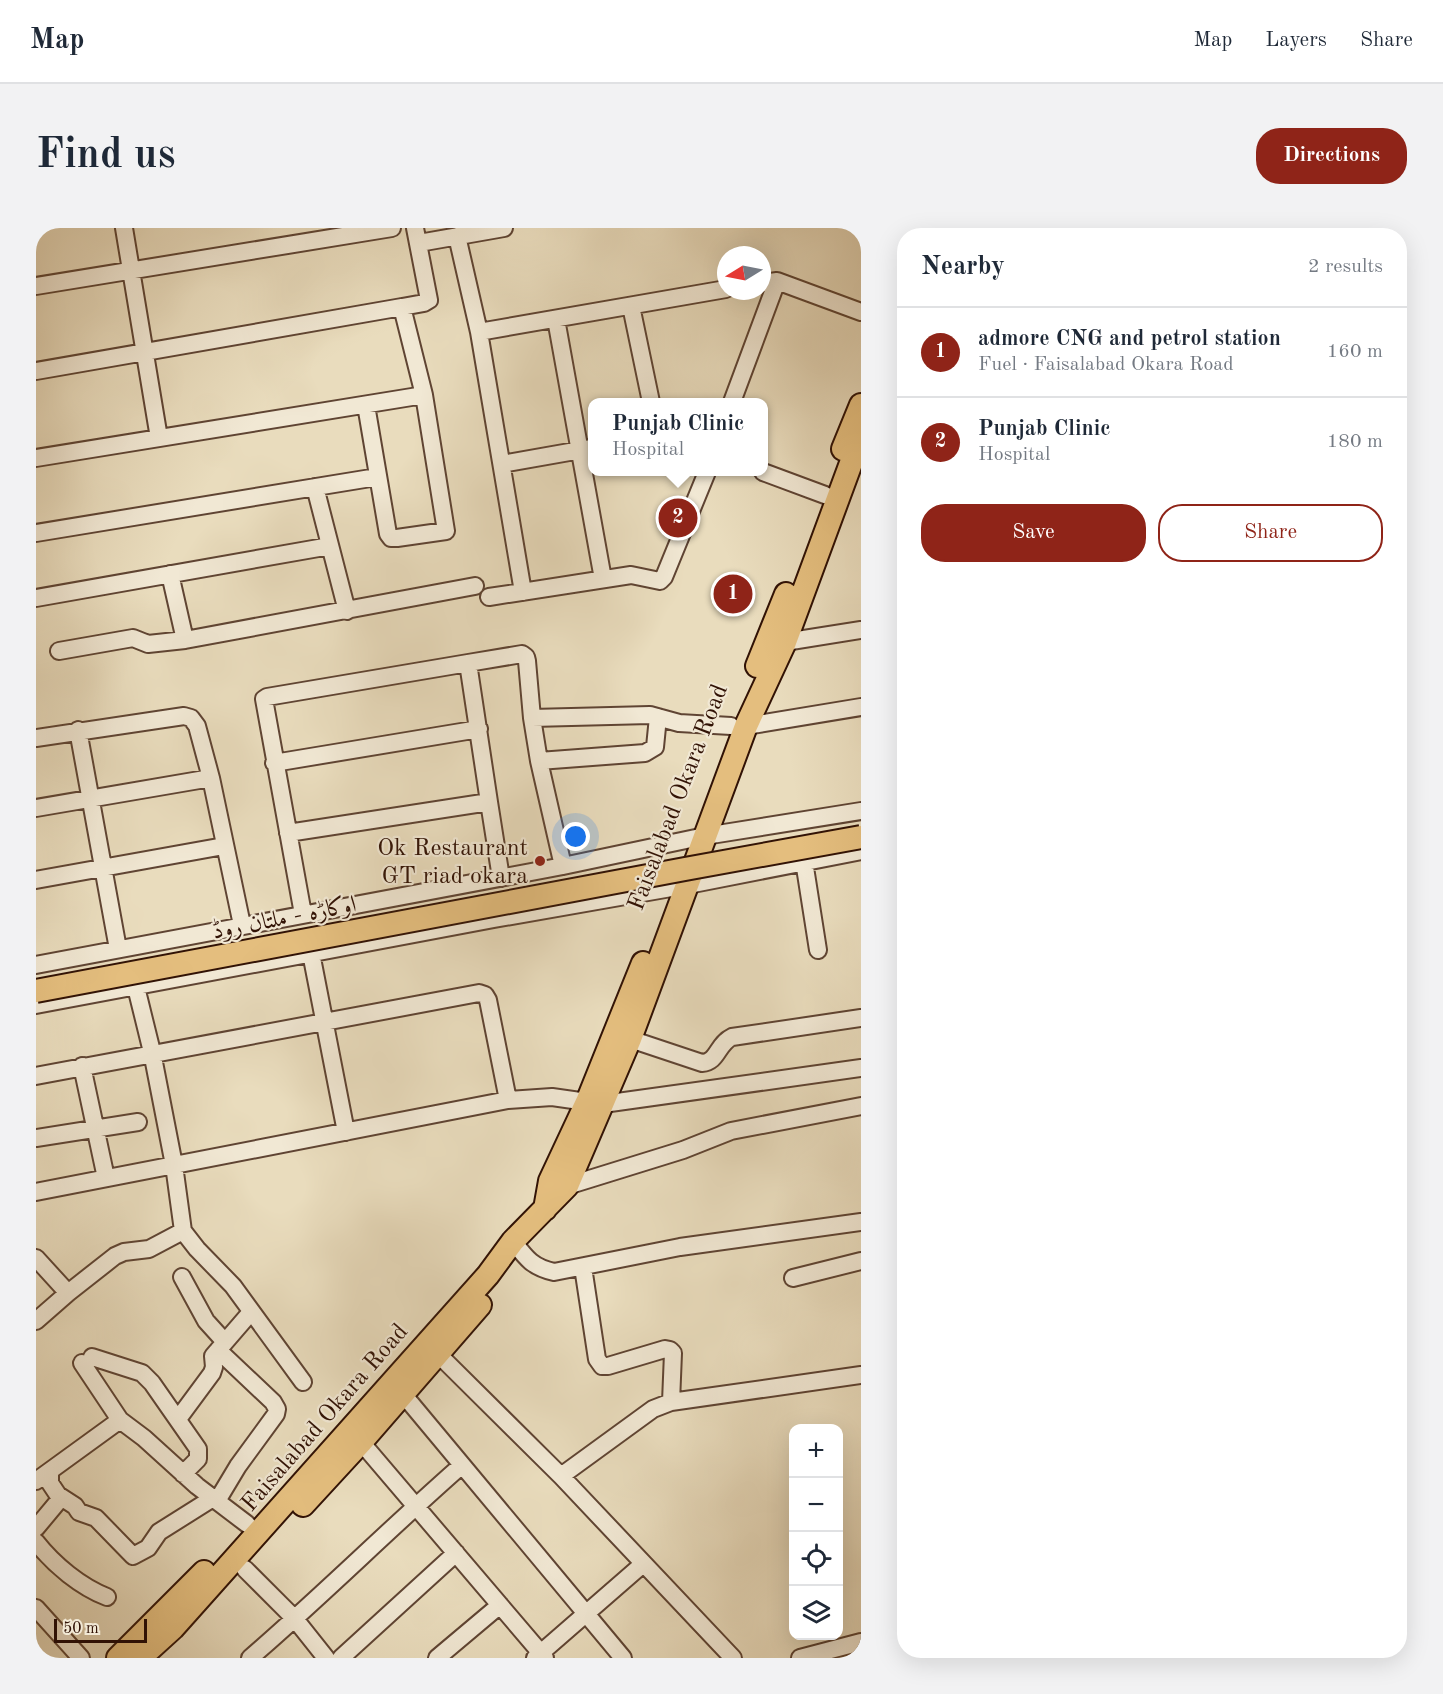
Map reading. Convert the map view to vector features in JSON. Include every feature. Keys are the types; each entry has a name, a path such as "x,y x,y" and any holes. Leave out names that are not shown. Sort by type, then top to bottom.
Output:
{"main road":[{"name":"Faisalabad Okara Road","path":"140,1658 173,1628 488,1275 513,1241 567,1186 595,1103 698,838 769,638 861,405"},
{"name":"Faisalabad Okara Road","path":"738,726 785,642 861,436"},
{"name":"اوکاڑہ - ملتان روڈ","path":"36,976 861,823"},
{"name":"اوکاڑہ - ملتان روڈ","path":"36,991 861,837"},
{"name":"Faisalabad Okara Road","path":"544,1209 550,1181 630,1039 680,886"},
{"path":"157,1658 189,1631 361,1442 500,1282 513,1241"},
{"path":"118,1658 151,1627 248,1524 481,1260 513,1241"}],"street":[{"path":"124,228 159,438"},
{"path":"36,286 392,228"},
{"path":"36,371 424,303 429,300 417,235 457,236 504,228"},
{"path":"457,236 479,332 524,592"},
{"path":"771,283 861,312"},
{"path":"479,332 717,292"},
{"path":"733,398 763,300"},
{"path":"631,306 650,398"},
{"path":"366,405 388,534 391,538 446,531 424,395 402,307"},
{"path":"556,319 588,465"},
{"path":"36,458 424,395"},
{"path":"501,464 586,450"},
{"path":"768,473 825,495"},
{"path":"589,476 603,579"},
{"path":"489,597 632,575 660,581 664,577 705,476"},
{"path":"37,529 377,477"},
{"path":"315,487 347,611"},
{"path":"36,598 330,546"},
{"path":"170,574 185,640"},
{"path":"59,651 133,638 148,644 185,640 475,586"},
{"path":"785,642 861,630"},
{"path":"303,914 263,702 267,697 522,654 526,657 539,761 563,866"},
{"path":"468,663 501,878"},
{"path":"532,718 650,715 679,723 738,726 861,707"},
{"path":"36,738 183,716 191,718 197,726 211,778 242,925"},
{"path":"539,761 645,753 655,747 658,717"},
{"path":"274,763 479,729"},
{"path":"78,730 118,949"},
{"path":"36,808 211,778"},
{"path":"288,833 489,802"},
{"path":"36,965 501,878 698,838 861,811"},
{"path":"36,880 224,846"},
{"path":"36,1005 861,851"},
{"path":"804,861 818,950"},
{"path":"311,953 346,1132"},
{"path":"136,987 152,1052 174,1165 183,1231 232,1286 303,1383"},
{"path":"36,1076 152,1052 479,993 488,1000 508,1100"},
{"path":"630,1039 707,1063 713,1060 720,1045 732,1037 861,1018"},
{"path":"82,1066 106,1178"},
{"path":"36,1191 508,1100 552,1097 595,1103 861,1068"},
{"path":"567,1186 683,1149 731,1131 861,1106"},
{"path":"36,1138 138,1122"},
{"path":"513,1241 528,1261 541,1269 554,1272 680,1247 861,1222"},
{"path":"36,1321 115,1256 149,1249 183,1231"},
{"path":"36,1258 68,1293"},
{"path":"794,1278 861,1261"},
{"path":"583,1267 597,1359 602,1366 608,1366 664,1349 670,1350 673,1353 671,1402"},
{"path":"120,1420 43,1476 61,1498 75,1506 79,1512 96,1518 133,1556 148,1548 159,1532 215,1499 276,1414 277,1408 273,1402 222,1346 182,1277"},
{"path":"178,1419 212,1373 213,1356 251,1312"},
{"path":"438,1354 561,1476 733,1658"},
{"path":"183,1474 198,1459 198,1449 152,1383 142,1373 87,1360 120,1420 144,1438 183,1474 248,1524"},
{"path":"561,1476 653,1409 671,1402 861,1375"},
{"path":"403,1394 623,1658"},
{"path":"361,1442 500,1605 540,1656 643,1564"},
{"path":"250,1658 462,1465"},
{"path":"36,1528 61,1498"},
{"path":"36,1542 46,1555 82,1583 107,1597"},
{"path":"341,1658 456,1553"},
{"path":"245,1569 295,1619 326,1658"},
{"path":"437,1658 500,1605"},
{"path":"36,1608 81,1658"},
{"path":"800,1658 861,1642"}],"place":[{"name":"Punjab Clinic","path":"678,518"},
{"name":"admore CNG and petrol station","path":"733,594"},
{"name":"Ok Restaurant GT riad okara","path":"540,861"}]}
